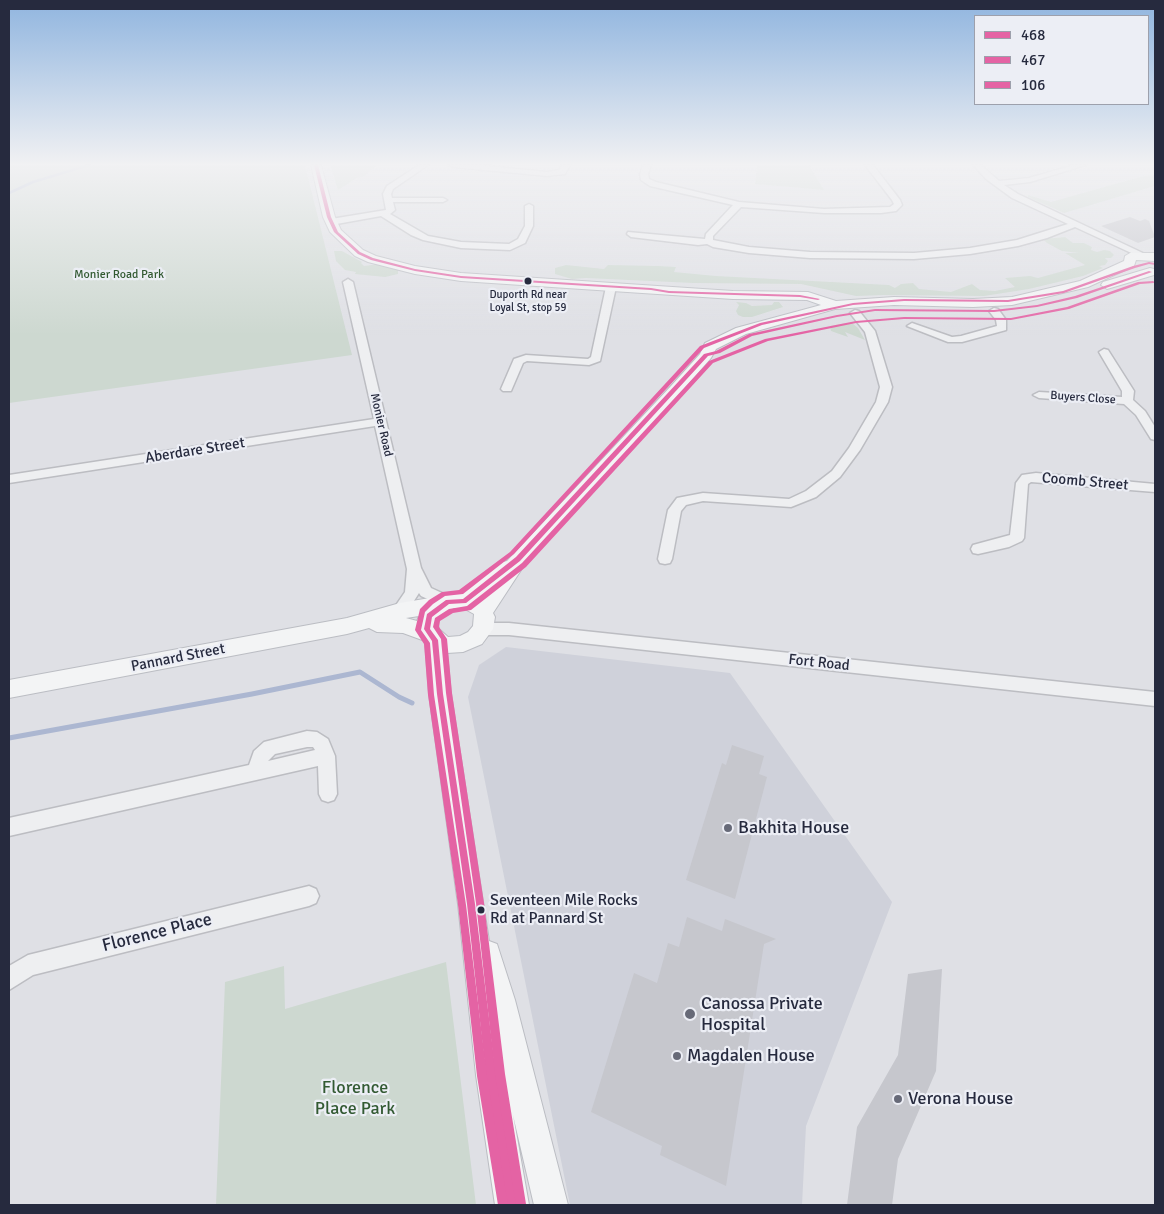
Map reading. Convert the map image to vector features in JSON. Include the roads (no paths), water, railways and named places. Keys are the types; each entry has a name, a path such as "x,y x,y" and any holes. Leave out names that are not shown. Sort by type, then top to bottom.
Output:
{"main road":[{"path":"335,222 336,232 359,253 372,259 461,277 724,295 808,296 853,308 994,311 1037,306 1066,300 1152,273"},
{"path":"706,355 764,332 853,308 894,301 986,303 1012,301 1084,284 1130,261 1134,256 1151,256"},
{"path":"1130,261 1137,268 1152,273"},
{"path":"651,289 809,290 834,295 853,308"},
{"path":"774,295 794,304 792,311 784,318"},
{"path":"432,637 448,645 470,642 518,559 706,355 710,346 726,338 784,318 836,305"},
{"path":"512,1205 492,1075 471,904 432,637 427,620 432,612 451,603 518,559"},
{"path":"451,603 474,603 483,620"},
{"name":"Pannard Street","path":"9,689 347,626 400,611 451,603"},
{"name":"Pannard Street","path":"347,626 403,625 432,637"},
{"path":"440,694 456,645"},
{"path":"471,904 501,1000 551,1205"}],"street":[{"path":"396,222 426,238 461,246 510,247 522,241 529,222"},
{"path":"709,241 709,236 722,222"},
{"path":"1070,222 1109,240 1151,256"},
{"path":"631,234 698,242 709,241 722,246 749,250 810,255 873,257 914,256 970,251 1018,243 1044,236 1075,224"},
{"path":"1044,236 1070,236"},
{"path":"1085,238 1118,249"},
{"path":"1109,240 1130,261"},
{"name":"Monier Road","path":"348,282 414,568 426,592 451,603"},
{"path":"507,390 518,361 526,358 589,362 596,359 611,287"},
{"path":"665,559 675,510 682,501 702,498 791,503 811,494 836,474 854,450 882,402 886,387 870,331 853,308"},
{"path":"912,326 942,338 962,339 1002,328 1001,320 994,311"},
{"path":"1104,352 1128,391 1127,401 1141,412 1155,436"},
{"name":"Buyers Close","path":"1039,396 1127,401"},
{"name":"Aberdare Street","path":"9,478 380,422"},
{"name":"Coomb Street","path":"978,549 1009,542 1017,538 1022,483 1027,478 1036,477 1155,488"},
{"name":"Monier Road","path":"400,611 412,593 414,568"},
{"name":"Fort Road","path":"483,620 509,628 1155,699"},
{"path":"9,827 326,756 328,794"},
{"name":"Florence Place","path":"9,979 28,966 309,896"}],"waterway":[{"path":"9,738 252,694 360,672 399,697 412,703"}],"place":[{"name":"Duporth Rd near Loyal St, stop 59","path":"528,281"},
{"name":"Bakhita House","path":"728,828"},
{"name":"Seventeen Mile Rocks Rd at Pannard St","path":"481,910"},
{"name":"Canossa Private Hospital","path":"690,1014"},
{"name":"Magdalen House","path":"677,1056"},
{"name":"Verona House","path":"898,1099"}],"park label":[{"name":"Monier Road Park","path":"119,275"},
{"name":"Florence Place Park","path":"355,1098"}]}
